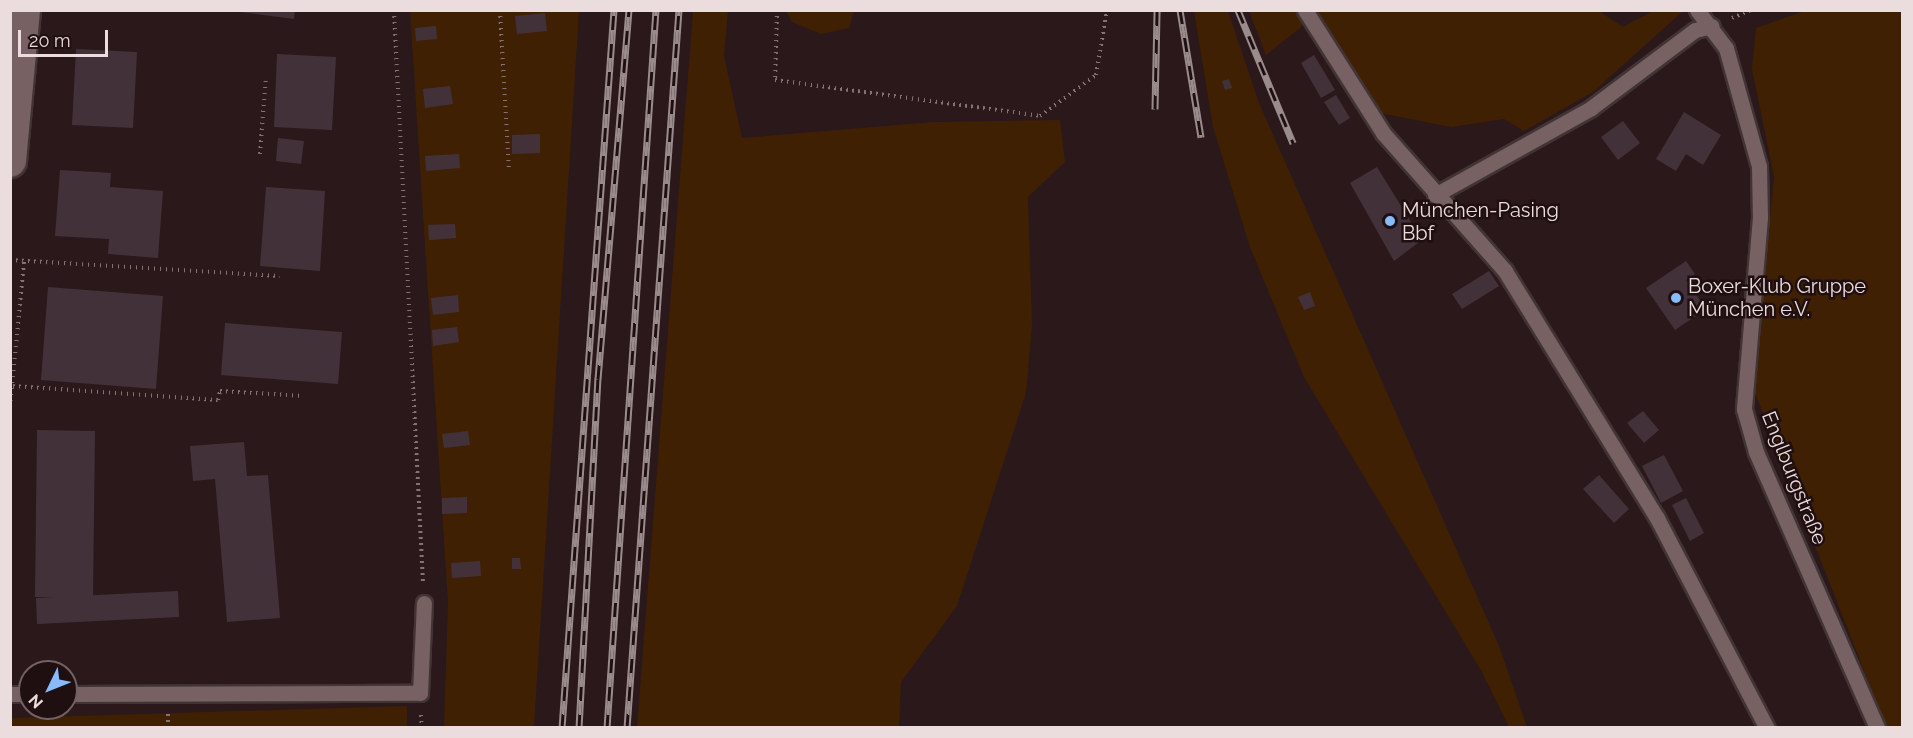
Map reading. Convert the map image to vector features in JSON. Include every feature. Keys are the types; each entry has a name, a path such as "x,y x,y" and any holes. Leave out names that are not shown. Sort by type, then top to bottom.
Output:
{"street":[{"path":"10,160 24,10"}],"lane":[{"path":"1305,10 1383,133 1435,195 1505,271 1657,518 1767,728"},
{"name":"Englburgstraße","path":"1697,10 1712,26 1726,48 1759,166 1760,217 1744,409 1756,452 1877,728"},
{"path":"1435,195 1591,108 1695,30 1712,26"},
{"path":"78,694 420,693 424,603"}],"path":[{"path":"394,10 424,603"},
{"path":"500,10 509,171"},
{"path":"777,10 775,80 1040,116 1096,75 1107,10"},
{"path":"261,154 266,76"},
{"path":"10,261 280,276"},
{"path":"10,407 24,261"},
{"path":"13,386 218,400 220,391 303,396"}],"shaded area":[{"path":"410,11 579,11 534,727 444,727 448,603"},
{"path":"693,11 728,11 724,56 742,138 933,122 1060,120 1065,162 1028,197 1032,325 1026,393 957,606 901,682 899,727 637,727"},
{"path":"786,11 854,11 849,28 821,34 792,22"},
{"path":"1194,11 1228,11 1259,103 1499,646 1527,727 1509,727 1482,672 1304,377 1250,247 1213,127"},
{"path":"1249,11 1297,11 1305,24 1266,55"},
{"path":"1318,11 1599,11 1623,27 1653,11 1683,11 1593,92 1524,131 1504,119 1451,127 1380,113"},
{"path":"1805,11 1902,11 1902,727 1886,727 1754,390 1774,177 1752,69 1756,28"},
{"path":"407,706 407,728 12,728 12,718 18,718 18,720 78,720 78,716"}],"building":[{"path":"225,10 295,10 294,19"},
{"path":"545,13 547,31 517,34 515,16"},
{"path":"436,26 437,39 416,41 415,28"},
{"path":"76,49 137,52 133,128 72,125"},
{"path":"277,54 336,57 332,130 274,127"},
{"path":"1314,55 1335,90 1321,98 1301,63"},
{"path":"1229,79 1232,88 1225,90 1222,81"},
{"path":"450,86 453,104 425,108 423,89"},
{"path":"1336,95 1350,118 1339,125 1324,102"},
{"path":"1684,112 1721,135 1703,165 1686,154 1676,171 1656,159"},
{"path":"1623,121 1640,143 1618,160 1601,137"},
{"path":"540,134 540,153 512,154 512,135"},
{"path":"278,138 304,141 301,164 276,161"},
{"path":"459,154 460,168 426,171 425,156"},
{"name":"München-Pasing Bbf","path":"1377,167 1422,240 1394,261 1350,183"},
{"path":"60,170 111,173 110,187 163,191 158,258 108,254 109,239 55,236"},
{"path":"266,187 325,191 320,271 260,266"},
{"path":"455,224 456,238 429,240 428,225"},
{"name":"Boxer-Klub Gruppe München e.V.","path":"1686,261 1695,274 1686,280 1706,309 1675,330 1646,288"},
{"path":"1489,271 1499,286 1462,309 1452,294"},
{"path":"48,287 163,296 156,389 41,380"},
{"path":"1310,292 1315,306 1304,310 1298,297"},
{"path":"458,295 459,312 433,315 431,298"},
{"path":"225,323 342,332 338,384 221,375"},
{"path":"457,327 459,342 433,346 432,330"},
{"path":"1643,411 1659,430 1644,443 1627,423"},
{"path":"37,430 95,431 93,598 35,597"},
{"path":"468,431 470,445 444,448 442,434"},
{"path":"244,442 247,476 268,475 280,618 227,622 215,479 193,481 190,446"},
{"path":"1664,455 1683,491 1661,503 1642,466"},
{"path":"1599,475 1629,509 1614,523 1583,489"},
{"path":"467,497 467,513 442,514 442,498"},
{"path":"1686,498 1704,533 1690,541 1672,505"},
{"path":"512,558 520,558 521,569 512,569"},
{"path":"480,561 481,576 452,578 451,563"},
{"path":"178,591 179,617 37,624 36,598"}],"railway":[{"path":"562,728 614,10"},
{"path":"579,728 598,379 629,10"},
{"path":"607,728 656,10"},
{"path":"627,728 679,10"},
{"path":"1155,109 1157,10"},
{"path":"1180,10 1201,137"},
{"path":"1238,10 1293,143"}],"place":[{"name":"München-Pasing Bbf","path":"1390,221"},
{"name":"Boxer-Klub Gruppe München e.V.","path":"1676,298"}]}
